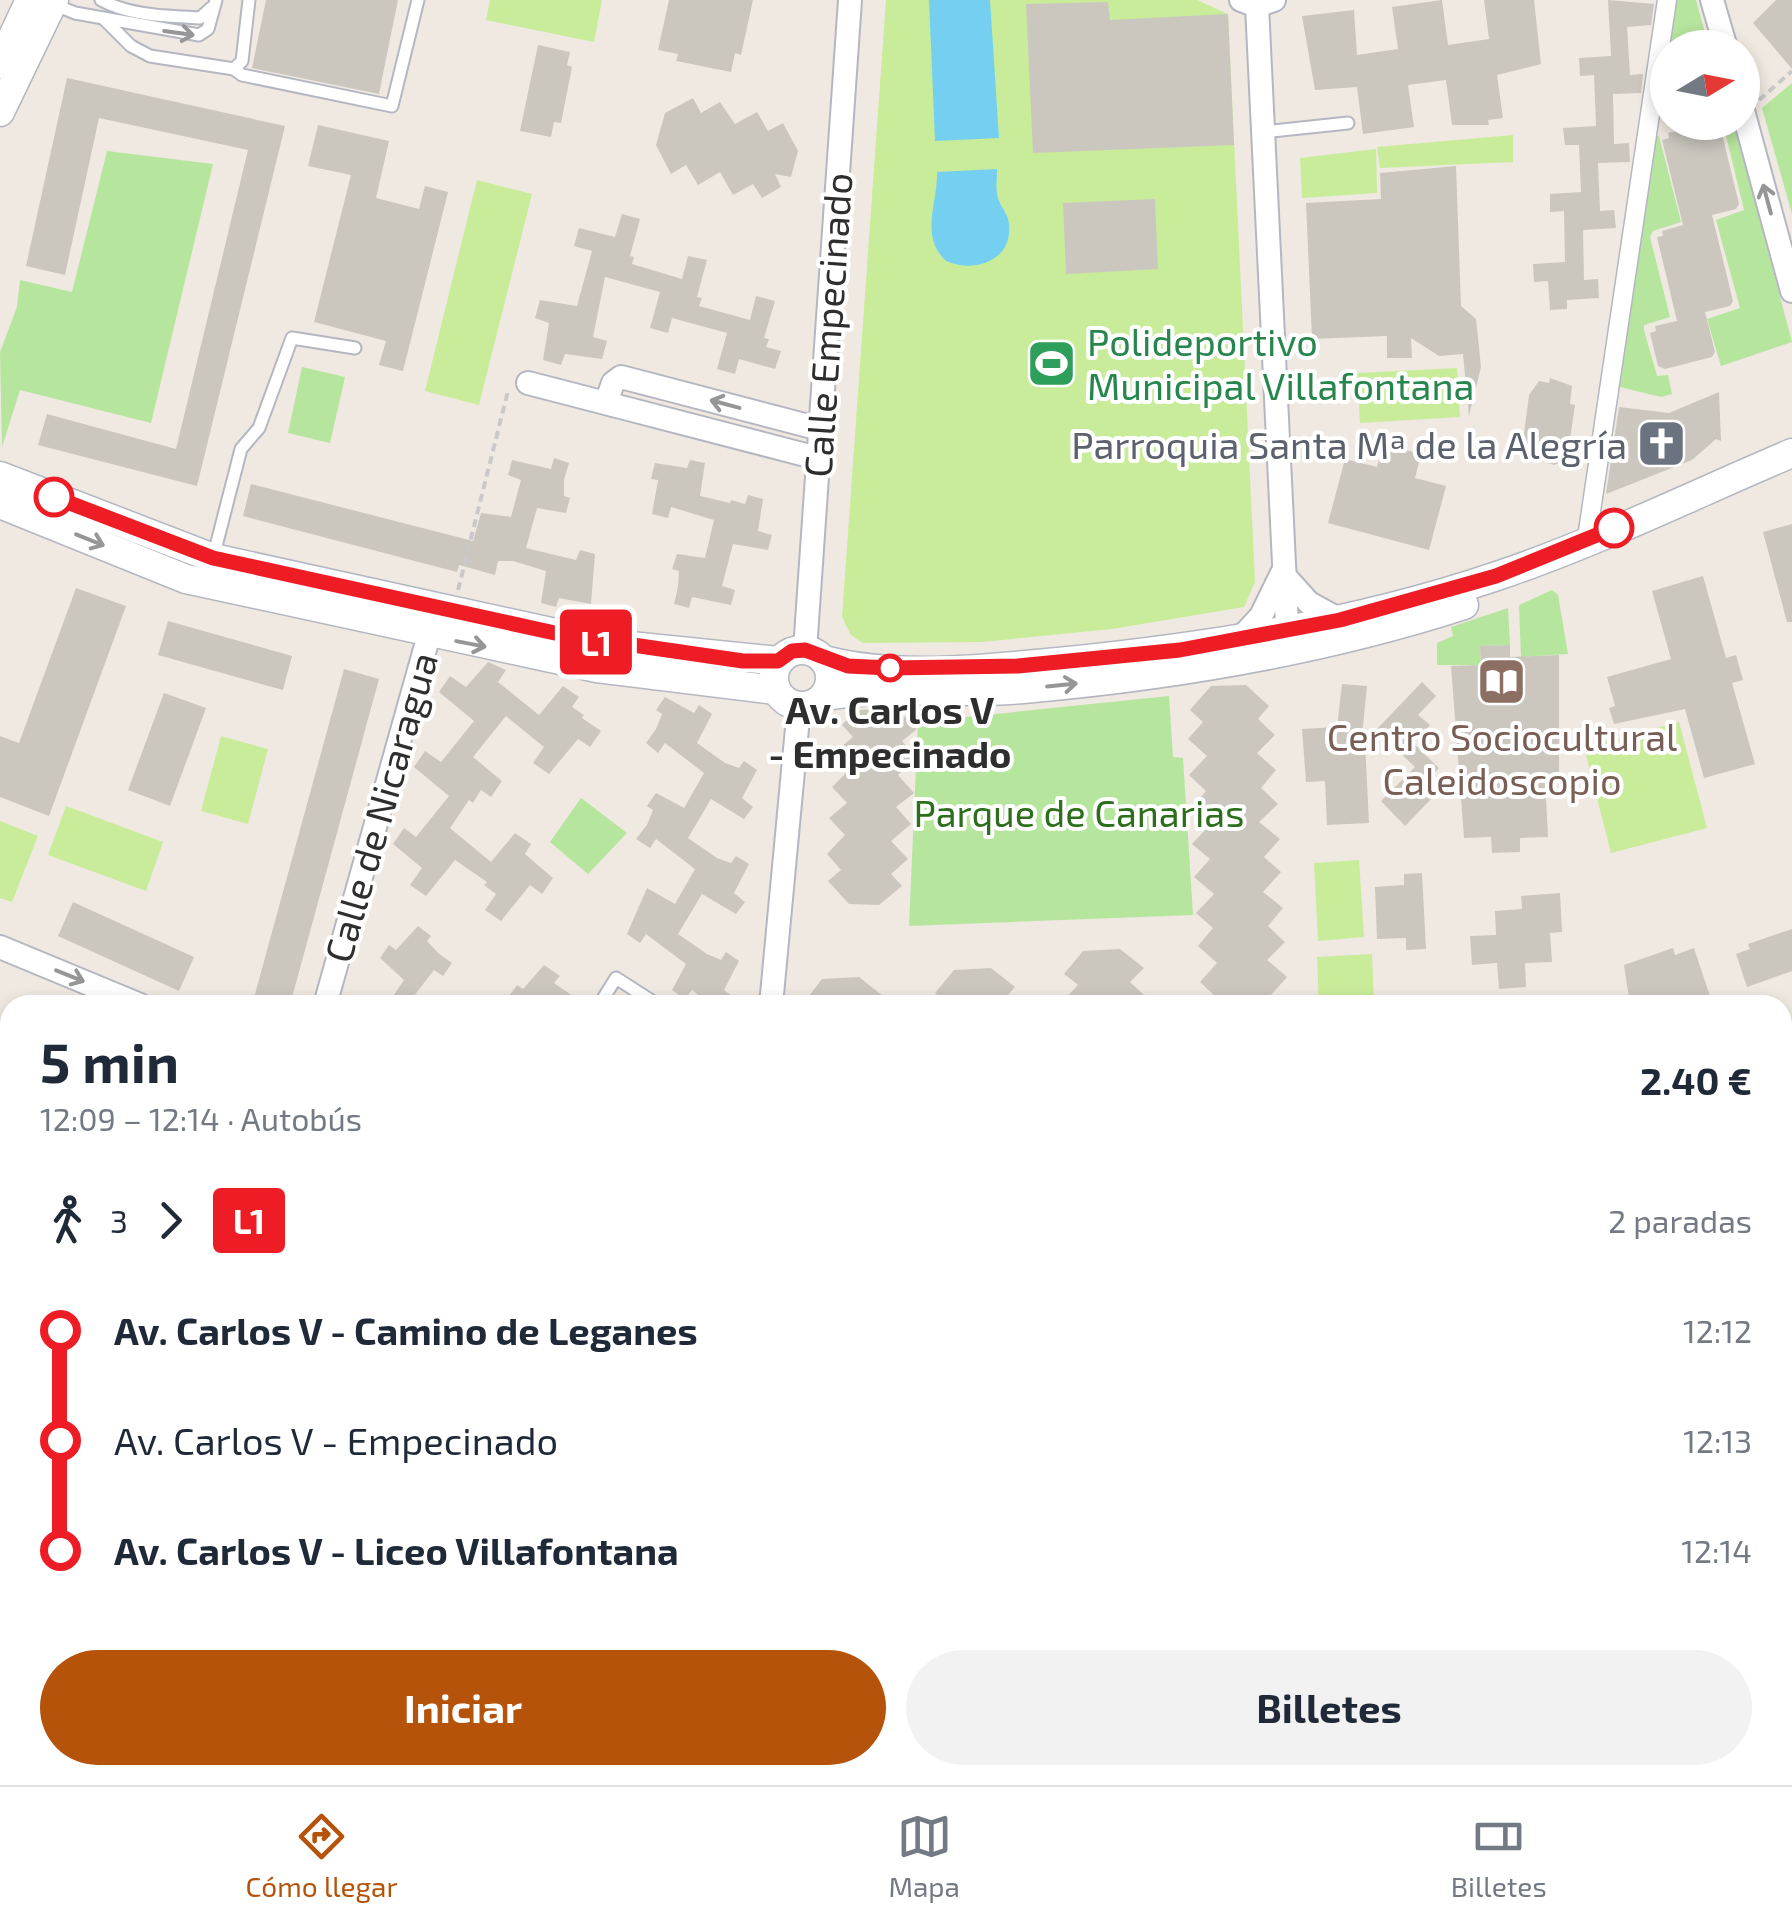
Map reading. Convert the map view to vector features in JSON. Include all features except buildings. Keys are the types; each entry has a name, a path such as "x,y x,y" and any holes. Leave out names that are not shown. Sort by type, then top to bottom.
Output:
{"street":[{"name":"Calle Empecinado","path":"814,655 817,458 850,0"},
{"path":"1588,538 1667,0"},
{"path":"1712,0 1721,30"},
{"path":"0,64 45,1"},
{"path":"0,112 45,1"},
{"path":"1258,2 1287,640"},
{"path":"1751,140 1792,292"},
{"path":"613,405 608,397 612,383 621,377 820,428"},
{"path":"528,383 817,458"},
{"path":"1792,452 1496,576 1340,620 1287,640 1183,671 1020,690 812,702 787,703 775,690 773,675 778,661 792,651 865,668 1018,666 1238,640 1287,640 1404,624 1501,593 1792,473"},
{"path":"0,476 213,558 439,619 597,668 775,690"},
{"path":"0,504 186,580 601,643 778,661"},
{"path":"1282,573 1309,603 1340,620"},
{"path":"1238,640 1260,616 1282,573"},
{"name":"Calle de Nicaragua","path":"327,995 439,619"},
{"path":"772,995 812,702 830,672 814,655"},
{"path":"0,947 116,995"}],"lane":[{"path":"101,0 123,10 200,18 216,0"},
{"path":"45,1 104,19 199,36 208,30 216,0"},
{"path":"234,69 242,61 250,0"},
{"path":"104,19 131,46 150,56 234,69 242,75 392,106 418,0"},
{"path":"1263,132 1348,123"},
{"path":"213,558 241,449 259,428 292,338 354,348"},
{"path":"605,995 616,978 642,995"}],"path":[{"path":"1760,96 1792,71"},
{"path":"439,619 511,378 528,383"}],"green space":[{"path":"490,0 602,0 594,42 486,20"},
{"name":"Polideportivo Municipal Villafontana","path":"886,0 1197,0 1228,14 1255,582 1244,607 1112,629 982,642 863,643 851,635 842,617"},
{"path":"1677,0 1696,0 1704,30 1673,30"},
{"path":"1792,83 1792,214 1762,108"},
{"path":"1513,135 1513,162 1380,168 1377,147"},
{"path":"1654,140 1660,140 1681,222 1653,231 1650,237 1670,317 1644,325 1644,330 1657,376 1668,375 1672,394 1661,397 1616,386"},
{"path":"1727,140 1739,140 1792,342 1721,366 1707,319 1740,308 1716,220 1744,210"},
{"path":"1376,149 1377,193 1302,198 1300,158"},
{"path":"107,151 213,164 151,423 20,390 2,447 0,352 17,307 20,280 72,292"},
{"path":"477,180 532,194 479,405 425,391"},
{"path":"302,367 345,377 330,443 288,433"},
{"path":"1457,368 1460,417 1360,423 1357,373"},
{"path":"1552,590 1558,595 1568,654 1521,657 1519,605"},
{"path":"1508,608 1510,645 1480,646 1481,665 1437,665 1437,643 1453,636 1451,627"},
{"name":"Parque de Canarias","path":"1169,696 1173,757 1183,758 1193,915 909,926 918,722"},
{"path":"1679,722 1707,828 1611,853 1584,747"},
{"path":"221,736 268,749 248,824 201,811"},
{"path":"581,798 627,833 588,874 550,842"},
{"path":"66,806 163,842 146,891 48,855"},
{"path":"0,821 38,836 12,902 0,898"},
{"path":"1359,860 1364,937 1318,941 1314,863"},
{"path":"1372,954 1374,995 1319,995 1317,957"}],"water":[{"path":"929,0 990,0 999,138 935,141"},
{"path":"997,169 998,197 1009,224 1005,247 990,261 980,264 957,265 946,261 933,241 937,172"}],"bus line":[{"name":"L1","path":"54,497 213,558 601,643 743,661 778,661 792,651 805,650 848,666 890,668 1018,666 1227,642 1398,605 1496,576 1614,528"}],"place":[{"name":"Polideportivo Municipal Villafontana","path":"1052,363"},
{"name":"Parroquia Santa Mª de la Alegría","path":"1662,444"},
{"name":"Av. Carlos V - Empecinado","path":"890,668"},
{"name":"Centro Sociocultural Caleidoscopio","path":"1502,682"}]}
